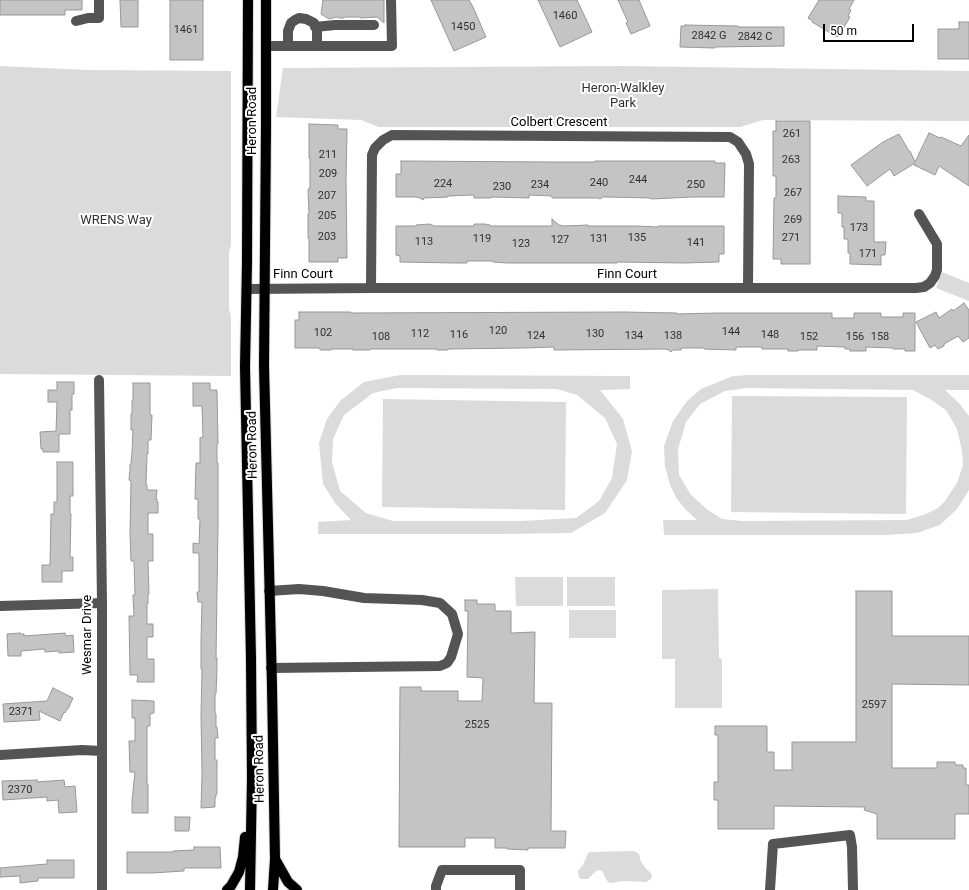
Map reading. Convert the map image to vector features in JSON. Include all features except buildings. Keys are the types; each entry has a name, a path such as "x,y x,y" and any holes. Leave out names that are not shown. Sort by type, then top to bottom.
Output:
{"main road":[{"name":"Heron Road","path":"248,0 247,289 245,367 251,659 252,778 250,890"},
{"name":"Heron Road","path":"266,0 264,366 271,668 274,858 273,890"},
{"path":"227,890 231,886 238,872 243,857 252,778"},
{"path":"274,858 288,882 297,890"}],"street":[{"path":"76,21 88,18 99,18 99,0"},
{"path":"266,46 392,46 392,0"},
{"path":"288,46 288,31 291,23 299,18 306,19 317,28 317,46"},
{"path":"315,26 374,26"},
{"name":"Colbert Crescent","path":"371,288 372,155 375,148 383,140 392,135 400,135 730,137 738,142 746,154 749,164 748,288"},
{"name":"Finn Court","path":"247,289 916,288 924,287 930,283 937,270 937,244 919,214"},
{"name":"Wesmar Drive","path":"99,380 102,603 102,890"},
{"path":"269,591 299,589 323,591 364,598 422,600 440,603 452,614 458,634 451,657 447,663 440,666 271,668"},
{"path":"0,606 102,603"},
{"path":"0,755 82,750 101,751"},
{"path":"770,890 773,844 850,835 852,847 853,890"},
{"path":"436,890 442,870 520,870 520,890"}],"green space":[{"name":"WRENS Way","path":"0,66 88,70 231,71 231,245 229,252 229,309 231,316 231,376 0,374"},
{"name":"Heron-Walkley Park","path":"623,66 969,71 969,121 763,120 740,127 379,127 361,120 276,117 283,68"},
{"path":"942,272 969,283 969,301 936,288"},
{"path":"400,375 630,376 630,389 600,390 623,419 632,451 627,480 605,513 571,533 318,534 318,522 351,520 335,503 323,484 319,443 327,419 341,400 364,382","holes":["397,388 557,389 577,395 605,418 617,444 612,478 599,501 576,518 521,521 393,521 366,513 340,491 332,462 333,439 344,415 373,393"]},
{"path":"969,375 969,390 945,390 958,402 969,416 969,490 957,509 940,525 917,533 887,535 664,535 663,520 697,520 677,499 670,485 665,466 664,446 673,421 687,401 701,389 733,376","holes":["748,388 913,390 946,410 957,429 962,451 963,465 957,483 945,501 938,508 926,514 907,520 742,521 722,519 708,510 691,495 679,475 678,449 686,422 700,404 725,391"]},
{"path":"732,396 907,397 906,514 731,512"},
{"path":"383,399 566,402 565,510 382,507"},
{"path":"515,577 563,577 563,606 516,606"},
{"path":"567,577 615,577 615,606 567,606"},
{"path":"718,589 719,658 722,659 722,708 675,708 675,659 662,659 662,590"},
{"path":"569,610 616,610 616,638 569,638"},
{"path":"634,851 639,854 641,862 651,873 651,879 646,882 624,881 610,883 602,871 599,870 588,879 581,879 579,877 578,871 590,852"}]}
